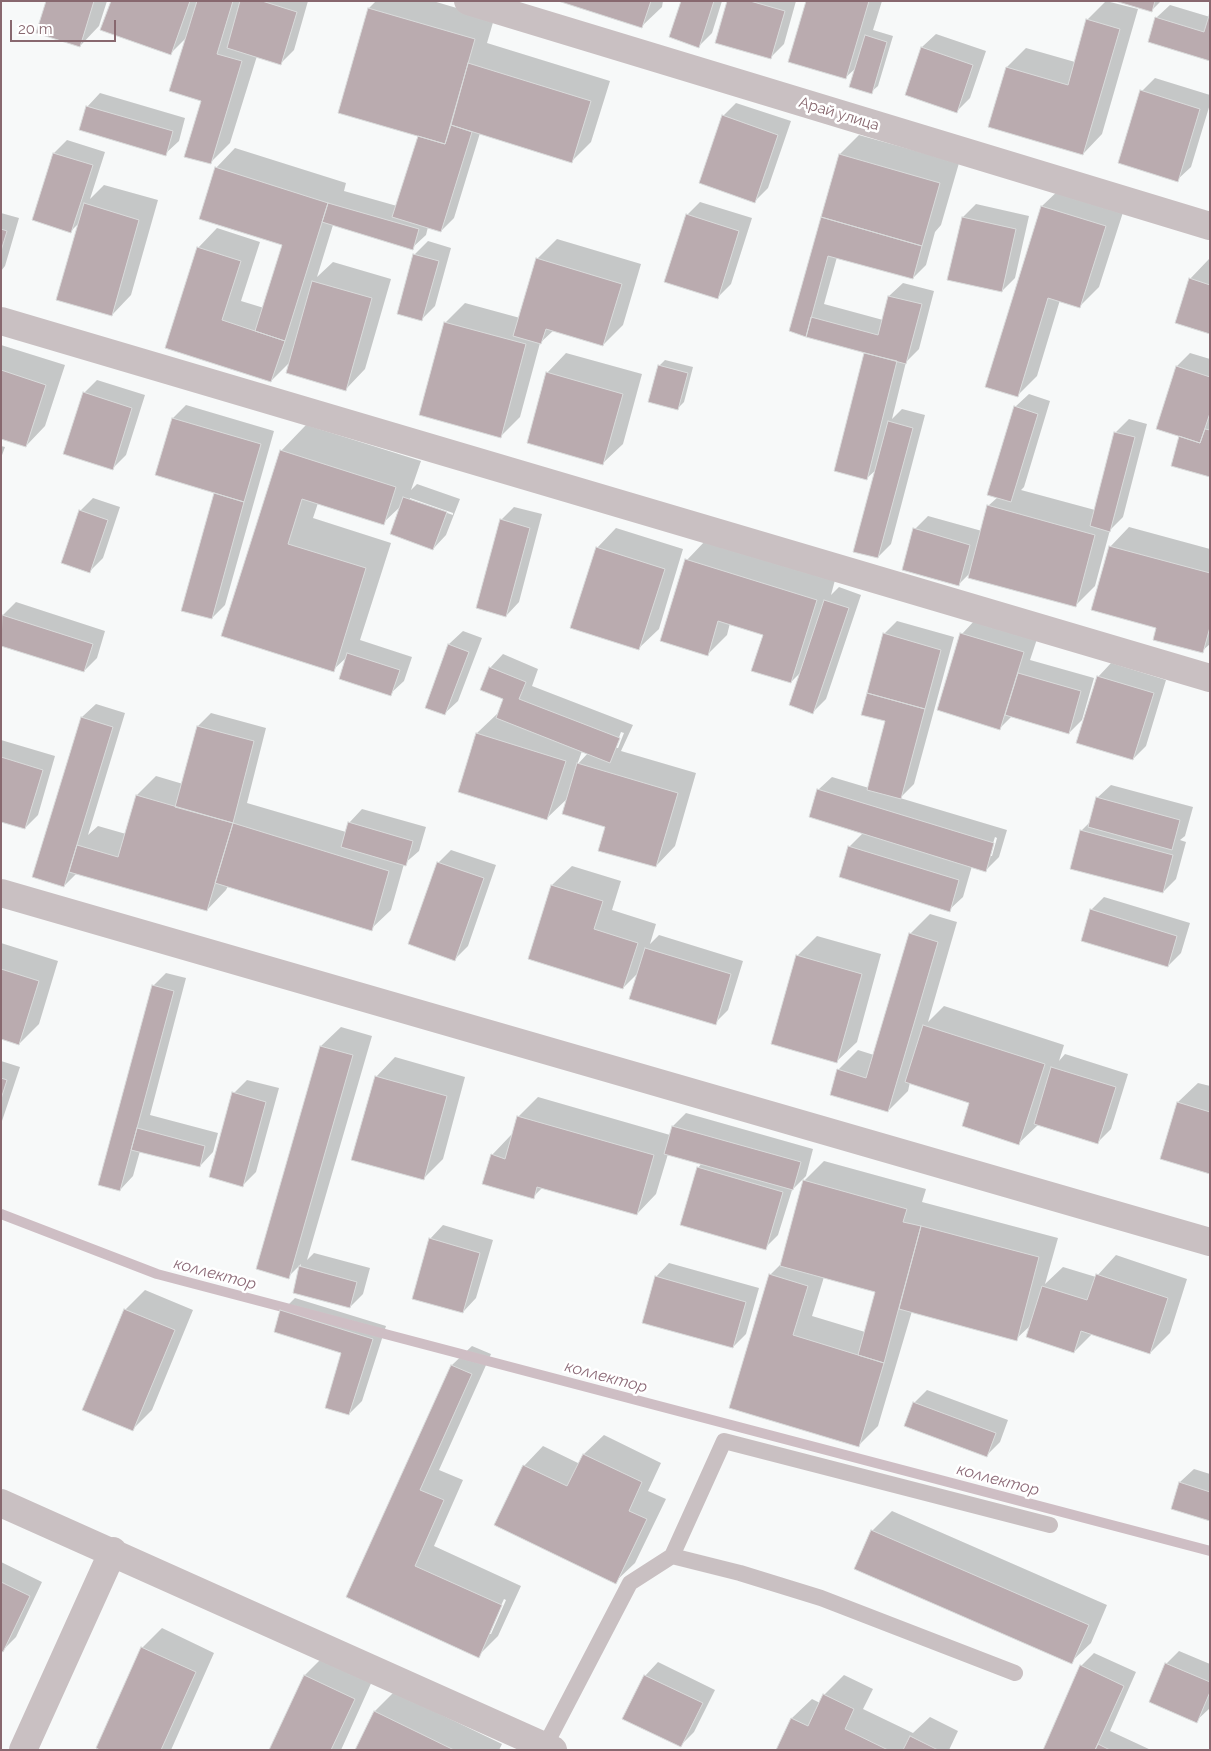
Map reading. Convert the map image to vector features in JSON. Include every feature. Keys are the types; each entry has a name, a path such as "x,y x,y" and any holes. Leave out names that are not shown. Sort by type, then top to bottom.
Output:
{"street":[{"name":"Арай улица","path":"468,1 1210,226"},
{"path":"1,321 1210,678"},
{"path":"1,893 1210,1242"},
{"path":"1,1503 549,1748"},
{"path":"23,1750 112,1551"}],"lane":[{"path":"549,1748 630,1584 672,1556 724,1440 1050,1525"},
{"path":"672,1556 740,1573 821,1598 1016,1674"}],"building":[{"path":"46,1 94,1 80,47 36,33"},
{"path":"111,1 190,1 171,55 100,30"},
{"path":"197,1 233,1 217,54 242,61 211,164 184,157 201,101 169,91"},
{"path":"240,1 262,1 297,12 281,65 227,48"},
{"path":"558,1 651,1 642,28"},
{"path":"681,1 714,1 699,48 669,37"},
{"path":"727,1 750,1 785,11 771,59 715,43"},
{"path":"806,1 869,1 846,79 788,62"},
{"path":"1115,1 1155,1 1152,12"},
{"path":"368,8 475,39 445,144 338,113"},
{"path":"1210,12 1210,61 1148,42 1155,17 1204,32"},
{"path":"1086,19 1120,29 1083,155 988,127 1006,67 1068,85"},
{"path":"865,35 887,42 872,94 849,87"},
{"path":"921,47 973,65 957,113 905,95"},
{"path":"468,63 591,101 572,163 451,125"},
{"path":"1140,90 1200,109 1178,182 1118,163"},
{"path":"86,106 173,131 166,156 79,130"},
{"path":"722,115 778,135 755,203 699,183"},
{"path":"451,125 472,132 441,232 392,217 418,136 445,144"},
{"path":"53,153 93,165 71,233 32,220"},
{"path":"839,154 940,183 922,246 821,217"},
{"path":"215,167 328,203 285,341 255,331 282,245 199,219"},
{"path":"84,203 139,220 112,316 56,300"},
{"path":"328,203 419,229 413,250 322,222"},
{"path":"1041,206 1106,226 1080,308 1048,298 1018,397 985,387"},
{"path":"686,214 739,231 718,299 664,282"},
{"path":"821,217 922,246 913,279 828,256 806,337 789,331"},
{"path":"962,217 1016,229 1002,292 947,280"},
{"path":"1,229 7,231 1,251"},
{"path":"197,247 241,261 222,320 285,341 271,382 165,348"},
{"path":"413,254 439,261 422,321 397,314"},
{"path":"536,258 622,284 603,346 546,329 541,344 513,336"},
{"path":"1189,278 1210,285 1210,334 1175,323"},
{"path":"312,281 372,298 346,391 286,373"},
{"path":"888,296 922,304 906,364 806,337 811,317 878,335"},
{"path":"444,322 526,344 501,438 419,415"},
{"path":"864,353 897,361 867,480 834,471"},
{"path":"658,365 688,373 678,410 648,402"},
{"path":"1176,366 1210,377 1210,413 1200,443 1156,429"},
{"path":"1,370 46,385 26,447 1,439"},
{"path":"546,372 623,394 603,465 527,443"},
{"path":"83,392 132,408 113,470 63,454"},
{"path":"1014,406 1038,414 1011,502 987,495"},
{"path":"172,418 261,444 244,502 155,475"},
{"path":"888,421 913,428 878,558 853,552"},
{"path":"1205,429 1210,430 1210,477 1171,466 1179,436 1200,443"},
{"path":"1114,432 1135,437 1110,532 1090,526"},
{"path":"280,450 396,487 384,525 302,499 288,544 366,568 334,672 221,636"},
{"path":"214,493 244,502 212,619 181,611"},
{"path":"403,497 447,512 433,550 390,534"},
{"path":"987,505 1095,535 1076,607 968,578"},
{"path":"79,510 108,520 90,573 61,563"},
{"path":"500,519 530,528 506,617 476,608"},
{"path":"913,528 970,545 959,586 902,570"},
{"path":"1109,546 1210,573 1210,627 1203,653 1153,640 1156,628 1091,610"},
{"path":"596,547 665,569 639,650 570,628"},
{"path":"685,559 817,600 791,683 751,671 763,635 718,621 708,656 660,641"},
{"path":"824,600 849,608 813,714 789,705"},
{"path":"2,615 93,644 84,672 1,646"},
{"path":"883,633 941,650 925,709 867,693"},
{"path":"960,633 1024,652 1000,730 937,710"},
{"path":"448,644 469,652 445,715 425,708"},
{"path":"347,653 400,670 391,696 339,679"},
{"path":"489,667 526,682 519,699 620,738 610,763 496,718 503,699 480,690"},
{"path":"1018,673 1081,691 1069,734 1005,715"},
{"path":"1097,676 1154,693 1133,760 1076,743"},
{"path":"867,693 925,709 901,799 867,790 885,721 861,715"},
{"path":"81,717 113,727 64,887 32,877"},
{"path":"197,726 254,741 233,823 175,807"},
{"path":"476,733 566,761 547,820 458,792"},
{"path":"1,757 43,770 25,829 1,822"},
{"path":"577,763 678,793 656,867 598,851 605,827 562,814"},
{"path":"817,789 994,843 986,872 809,817"},
{"path":"136,795 233,823 207,911 69,872 77,845 118,857"},
{"path":"1096,797 1180,820 1172,850 1088,827"},
{"path":"348,822 413,841 406,866 341,847"},
{"path":"233,823 389,871 372,931 215,883"},
{"path":"1080,830 1173,855 1163,893 1070,869"},
{"path":"848,846 959,880 950,912 839,877"},
{"path":"437,862 484,878 455,961 408,944"},
{"path":"551,885 603,901 594,929 638,943 623,989 528,959"},
{"path":"1090,909 1177,936 1168,967 1081,941"},
{"path":"909,933 938,942 888,1112 830,1095 837,1069 866,1078"},
{"path":"645,948 731,974 716,1025 629,999"},
{"path":"796,955 862,974 837,1063 771,1044"},
{"path":"1,969 39,981 19,1045 1,1039"},
{"path":"152,985 174,991 120,1191 98,1185"},
{"path":"923,1025 1045,1064 1019,1145 962,1126 969,1103 905,1082"},
{"path":"320,1046 353,1055 289,1279 256,1269"},
{"path":"1051,1067 1116,1087 1098,1144 1034,1124"},
{"path":"375,1076 447,1096 424,1180 351,1160"},
{"path":"1,1078 7,1080 1,1099"},
{"path":"232,1092 266,1102 243,1187 209,1177"},
{"path":"1177,1102 1210,1112 1210,1174 1160,1159"},
{"path":"517,1116 654,1155 637,1215 537,1187 534,1199 482,1184 491,1154 505,1159"},
{"path":"672,1126 801,1162 793,1190 664,1154"},
{"path":"137,1128 205,1146 200,1167 131,1150"},
{"path":"697,1167 783,1192 766,1250 680,1225"},
{"path":"803,1180 907,1209 903,1222 921,1226 884,1363 858,1355 875,1292 780,1266"},
{"path":"921,1226 1039,1257 1017,1341 899,1309"},
{"path":"429,1238 480,1253 463,1313 412,1299"},
{"path":"299,1266 357,1282 350,1308 293,1293"},
{"path":"769,1274 808,1286 793,1335 884,1363 859,1447 729,1408"},
{"path":"1096,1274 1168,1298 1150,1354 1081,1331 1074,1353 1026,1337 1042,1286 1087,1300"},
{"path":"655,1276 746,1302 733,1348 642,1323"},
{"path":"124,1309 175,1330 133,1431 82,1410"},
{"path":"280,1310 373,1339 349,1415 325,1408 341,1353 274,1332"},
{"path":"451,1365 472,1374 420,1490 444,1500 415,1566 502,1605 479,1658 346,1597"},
{"path":"913,1402 996,1433 987,1457 904,1426"},
{"path":"583,1454 642,1482 629,1511 647,1519 616,1584 494,1525 523,1465 567,1486"},
{"path":"1179,1482 1210,1492 1210,1521 1171,1509"},
{"path":"871,1530 1089,1625 1072,1664 854,1569"},
{"path":"1,1582 30,1596 3,1652 1,1651"},
{"path":"141,1647 196,1672 161,1750 100,1750 96,1748"},
{"path":"1165,1663 1210,1682 1210,1692 1197,1723 1149,1702"},
{"path":"1080,1665 1124,1686 1095,1750 1043,1750"},
{"path":"304,1675 355,1699 331,1750 269,1750"},
{"path":"644,1675 703,1703 681,1747 622,1719"},
{"path":"823,1694 854,1709 845,1729 888,1750 776,1750 791,1718 808,1726"},
{"path":"374,1711 454,1750 355,1750"},
{"path":"910,1736 938,1750 903,1750"},
{"path":"1098,1744 1110,1750 1095,1750"}],"waterway":[{"name":"коллектор","path":"1,1214 157,1274 1210,1551"}]}
